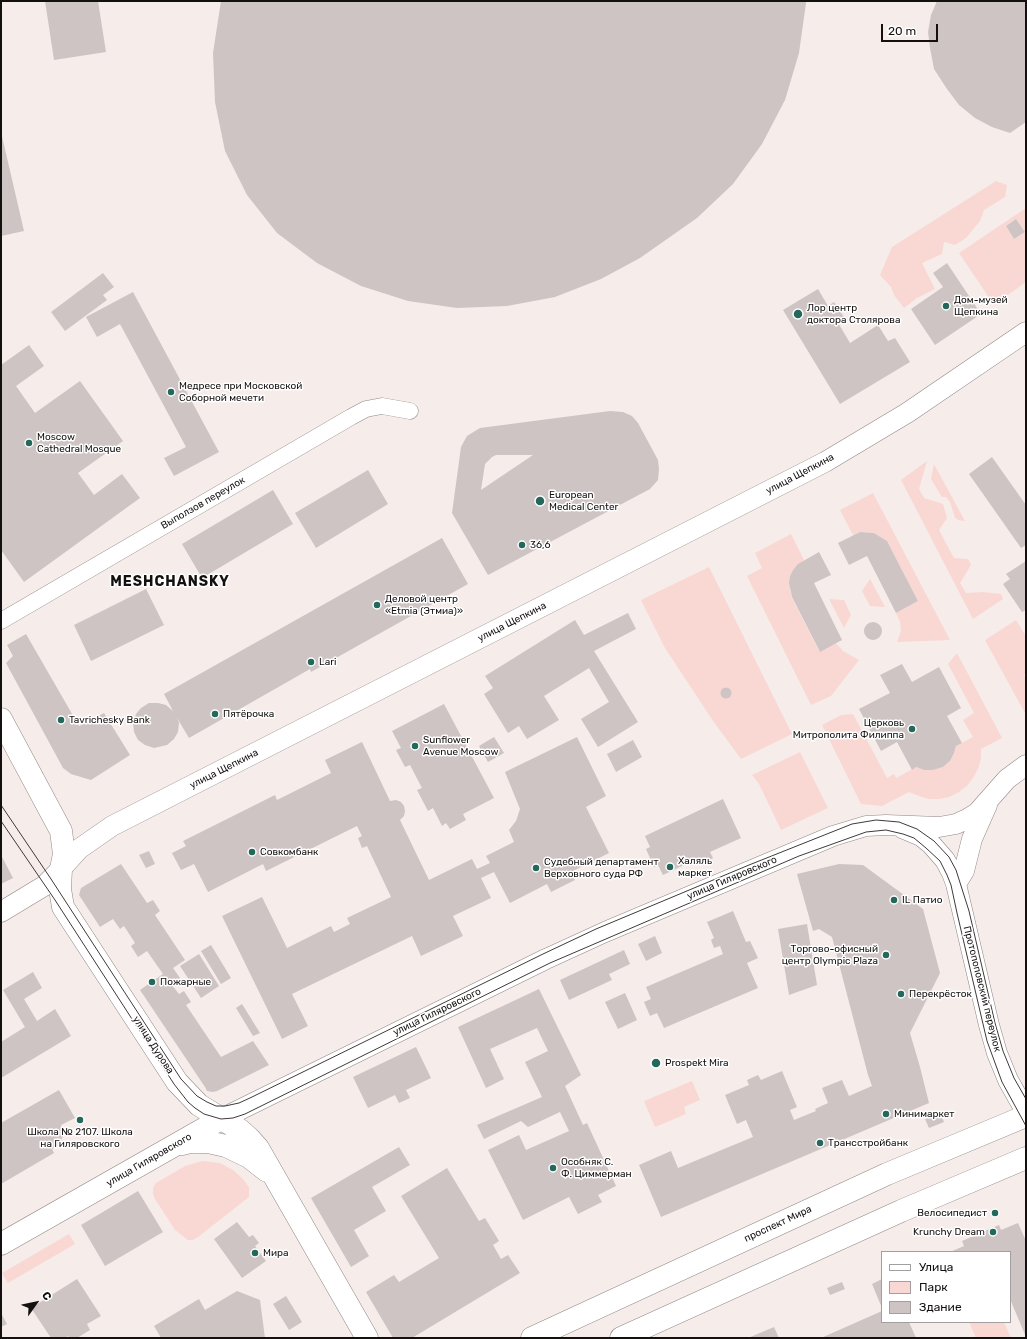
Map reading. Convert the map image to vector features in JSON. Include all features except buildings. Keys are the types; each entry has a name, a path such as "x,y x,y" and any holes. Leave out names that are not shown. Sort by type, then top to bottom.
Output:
{"main road":[{"name":"улица Дурова","path":"1,720 61,831 64,854 61,869 60,889 63,907 177,1082 199,1104 240,1130 258,1148 367,1338"},
{"name":"проспект Мира","path":"532,1338 887,1174 1026,1116"},
{"name":"улица Гиляровского","path":"1,1244 222,1119"},
{"path":"172,1147 190,1142 208,1142 226,1146 249,1157 267,1171 279,1184"},
{"path":"621,1338 901,1211 1026,1158"}],"street":[{"name":"улица Щепкина","path":"1,912 34,892 61,869 79,849 112,826 825,462 907,413 1026,332"},
{"name":"Выползов переулок","path":"1,621 366,409 382,406 410,411"},
{"name":"улица Гиляровского","path":"956,884 964,871 972,839 989,800 996,789 1026,765"},
{"name":"улица Гиляровского","path":"222,1119 481,990 605,932 833,836 866,826 939,827 956,824 967,820 977,813 989,800"},
{"name":"улица Гиляровского","path":"893,826 921,836 930,844 945,860 952,872 956,884"},
{"name":"Протопоповский переулок","path":"956,884 997,1053 1008,1080 1026,1112"},
{"path":"34,892 55,900 63,907"}],"green space":[{"path":"996,181 1007,185 1005,197 984,210 980,221 966,238 955,245 944,242 942,254 922,263 935,289 917,298 904,308 894,295 891,287 880,275 892,247"},
{"path":"1026,208 1026,282 994,305 959,253","holes":["1016,219 1025,232 1014,239 1006,226"]},
{"path":"927,461 919,489 924,498 943,504 947,518 939,530 954,558 968,559 971,565 960,583 966,593 983,592 1001,594 1003,599 973,619 901,480"},
{"path":"934,464 965,521 955,518 950,502 946,497 942,497 931,479"},
{"path":"873,493 950,640 897,642 901,631 900,622 896,613 918,601 887,541 874,533 860,532 853,535 840,510"},
{"path":"791,534 804,560 793,570 790,576 790,590 792,598 819,651 836,643 843,651 859,660 831,696 811,705 747,576 762,568 755,553"},
{"path":"709,567 792,734 741,759 713,721 665,648 641,600"},
{"path":"870,579 885,607 870,606 862,591"},
{"path":"829,599 844,600 851,615 844,628"},
{"path":"1016,620 1026,636 1026,673 1024,675 1026,678 1026,715 985,640"},
{"path":"957,653 1002,738 981,749 981,759 973,778 967,786 949,797 929,799 909,792 882,806 861,804 822,725 841,715 853,714 887,778 894,774 896,778 916,767 924,770 933,770 943,767 950,761 956,746 973,737 963,720 974,713 948,664"},
{"path":"800,752 828,808 781,830 759,784 752,775"},
{"path":"692,1081 700,1100 684,1107 686,1114 655,1127 644,1101"},
{"path":"202,1161 220,1163 233,1170 249,1187 249,1197 198,1237 193,1240 188,1240 175,1230 155,1199 153,1188 156,1183 185,1166"},
{"path":"69,1234 75,1244 8,1283 2,1273"},
{"path":"969,1323 1004,1323 1011,1338 976,1338"}],"tram line":[{"path":"1,805 181,1079 197,1096 216,1106 239,1103 596,929 749,865 852,824 876,820 899,822 917,829 934,841 949,857 956,870 969,911 1003,1051 1014,1078 1026,1099"},
{"path":"1,821 55,900 174,1084 188,1102 195,1108 204,1114 221,1119 233,1118 245,1114 550,963 799,856 866,832 886,830 903,834 914,838 940,861 947,875 951,885 987,1041 1002,1082 1026,1126"}],"place":[{"name":"Дом-музей Щепкина","path":"946,306"},
{"name":"Лор центр доктора Столярова","path":"798,314"},
{"name":"Медресе при Московской Соборной мечети","path":"171,392"},
{"name":"Moscow Cathedral Mosque","path":"29,443"},
{"name":"European Medical Center","path":"540,501"},
{"name":"36,6","path":"522,545"},
{"name":"Деловой центр «Etmia (Этмиа)»","path":"377,605"},
{"name":"Lari","path":"311,662"},
{"name":"Пятёрочка","path":"215,714"},
{"name":"Tavrichesky Bank","path":"61,720"},
{"name":"Церковь Митрополита Филиппа","path":"912,729"},
{"name":"Sunflower Avenue Moscow","path":"415,746"},
{"name":"Совкомбанк","path":"252,852"},
{"name":"Халяль маркет","path":"670,867"},
{"name":"Судебный департамент Верховного суда РФ","path":"536,868"},
{"name":"IL Патио","path":"894,900"},
{"name":"Торгово-офисный центр Olympic Plaza","path":"886,955"},
{"name":"Пожарные","path":"152,982"},
{"name":"Перекрёсток","path":"901,994"},
{"name":"Prospekt Mira","path":"656,1063"},
{"name":"Минимаркет","path":"886,1114"},
{"name":"Школа № 2107. Школа на Гиляровского","path":"80,1120"},
{"name":"Трансстройбанк","path":"820,1143"},
{"name":"Особняк С. Ф. Циммерман","path":"553,1168"},
{"name":"Велосипедист","path":"995,1213"},
{"name":"Krunchy Dream","path":"993,1232"},
{"name":"Мира","path":"255,1253"}],"district":[{"name":"MESHCHANSKY","path":"170,582"}]}
